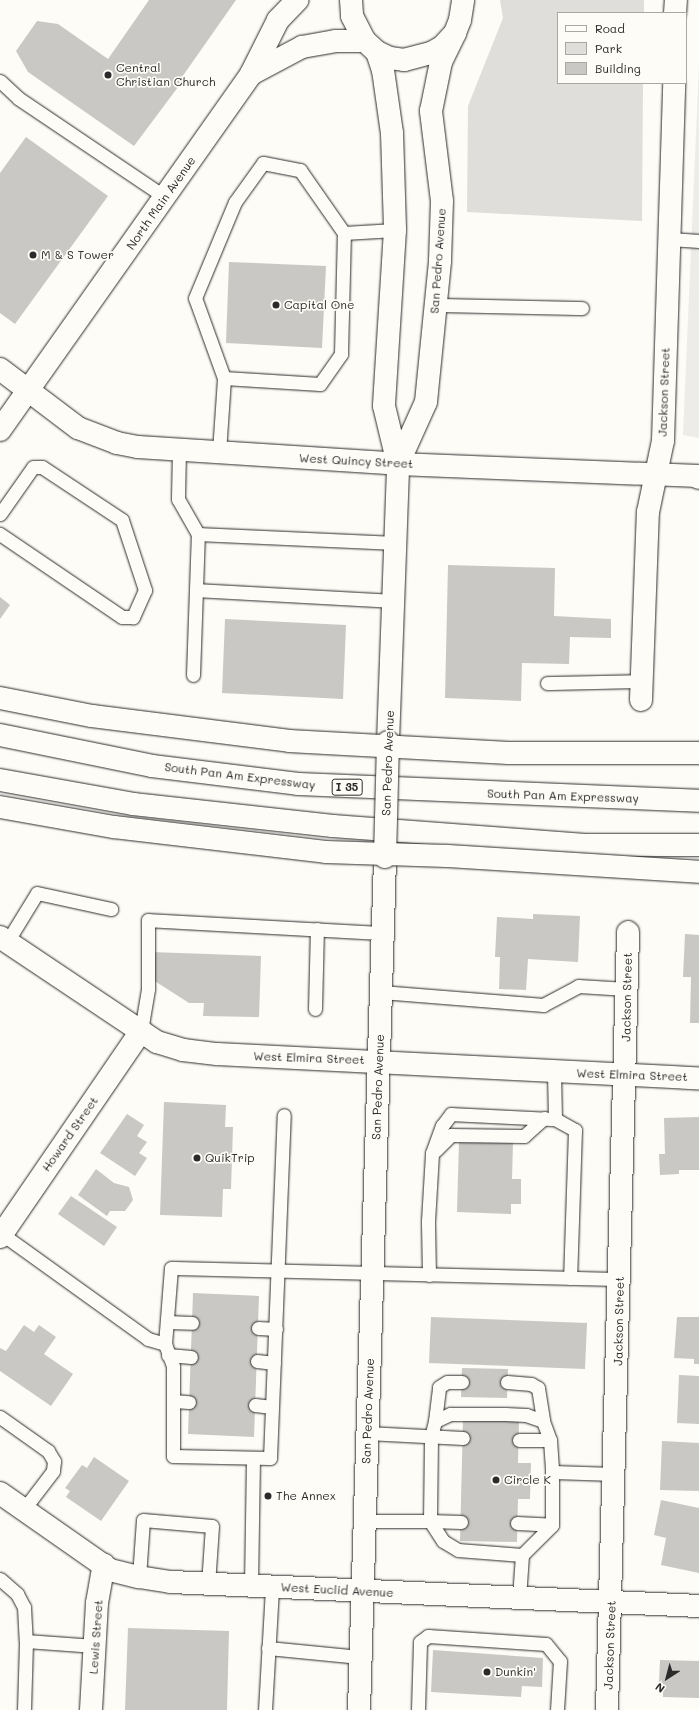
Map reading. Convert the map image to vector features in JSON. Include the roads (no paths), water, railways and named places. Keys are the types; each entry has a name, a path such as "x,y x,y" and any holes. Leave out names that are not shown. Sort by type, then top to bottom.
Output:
{"main road":[{"name":"North Main Avenue","path":"0,430 252,74 278,20 297,0"},
{"name":"San Pedro Avenue","path":"351,0 352,16 383,70 392,133 395,230 384,406 398,464 358,1710"},
{"name":"San Pedro Avenue","path":"398,464 426,402 436,305 442,201 431,111 441,62 460,20 463,0"},
{"path":"675,12 676,0"},
{"name":"North Main Avenue","path":"252,74 302,47 336,41 371,47 390,58 418,58 442,46 455,33"},
{"name":"Jackson Street","path":"641,690 648,512 663,441 674,84"},
{"name":"West Quincy Street","path":"0,369 78,428 94,435 138,447 398,464 698,477"},
{"path":"0,698 92,716 289,741 509,753 699,754"},
{"name":"South Pan Am Expressway","path":"0,734 152,766 298,784 699,801"},
{"path":"0,780 133,804 333,826 588,845 699,845"},
{"path":"0,807 122,828 319,851 699,872"},
{"name":"Jackson Street","path":"607,1710 612,1601 628,932"},
{"name":"West Elmira Street","path":"4,939 157,1042 184,1050 625,1076 699,1078"},
{"name":"Howard Street","path":"1,1236 141,1031"},
{"name":"West Euclid Avenue","path":"0,1493 104,1564 122,1574 139,1577 208,1584 699,1606"},
{"name":"Lewis Street","path":"91,1710 97,1603 104,1564"}],"lane":[{"path":"0,80 18,98 165,197"},
{"path":"219,452 224,378 195,298 235,202 263,163 300,170 344,233 341,354 320,384 224,378"},
{"path":"344,233 395,230"},
{"path":"670,239 699,241"},
{"path":"436,305 582,308"},
{"path":"179,450 178,499 198,534 193,675"},
{"path":"0,514 33,467 42,467 122,520 145,590 133,617 122,617 0,534"},
{"path":"198,534 396,543"},
{"path":"197,590 393,601"},
{"path":"547,682 641,690"},
{"path":"4,939 37,893 111,909"},
{"path":"141,1031 148,989 148,920 383,933"},
{"path":"315,1009 317,929"},
{"path":"382,992 543,1005 578,986 627,988"},
{"path":"550,1118 554,1072"},
{"path":"429,1275 428,1221 432,1153 442,1126 450,1114 550,1118 575,1130 570,1278"},
{"path":"284,1115 279,1272 270,1458 173,1456 173,1366 166,1349 171,1268 279,1272 620,1279"},
{"path":"432,1153 451,1135 524,1136 550,1118"},
{"path":"1,1236 148,1339 166,1349 191,1357"},
{"path":"167,1322 192,1324"},
{"path":"258,1328 276,1329"},
{"path":"257,1361 274,1363"},
{"path":"462,1382 447,1382 439,1387 431,1437 430,1521 443,1541 458,1550 522,1555"},
{"path":"507,1382 531,1384 538,1388 543,1421 550,1440 552,1472 552,1525 522,1555 519,1598"},
{"path":"173,1400 189,1402"},
{"path":"255,1405 272,1407"},
{"path":"434,1421 450,1414 526,1415 543,1421"},
{"path":"0,1417 48,1451 54,1461 53,1471 24,1510"},
{"path":"367,1433 462,1438"},
{"path":"519,1440 550,1440"},
{"path":"253,1458 261,1586 268,1648 265,1710"},
{"path":"552,1472 615,1474"},
{"path":"139,1577 143,1520 212,1526 208,1584"},
{"path":"364,1521 460,1522"},
{"path":"517,1523 552,1525"},
{"path":"0,1579 17,1594 24,1607 26,1641 24,1710"},
{"path":"418,1710 420,1642 428,1636 546,1644 553,1649 560,1660 557,1710"},
{"path":"26,1641 95,1646"},
{"path":"268,1648 360,1657"}],"place":[{"name":"Central Christian Church","path":"108,75"},
{"name":"M & S Tower","path":"33,255"},
{"name":"Capital One","path":"276,305"},
{"name":"QuikTrip","path":"197,1158"},
{"name":"Circle K","path":"496,1480"},
{"name":"The Annex","path":"268,1496"},
{"name":"Dunkin'","path":"487,1672"}]}
